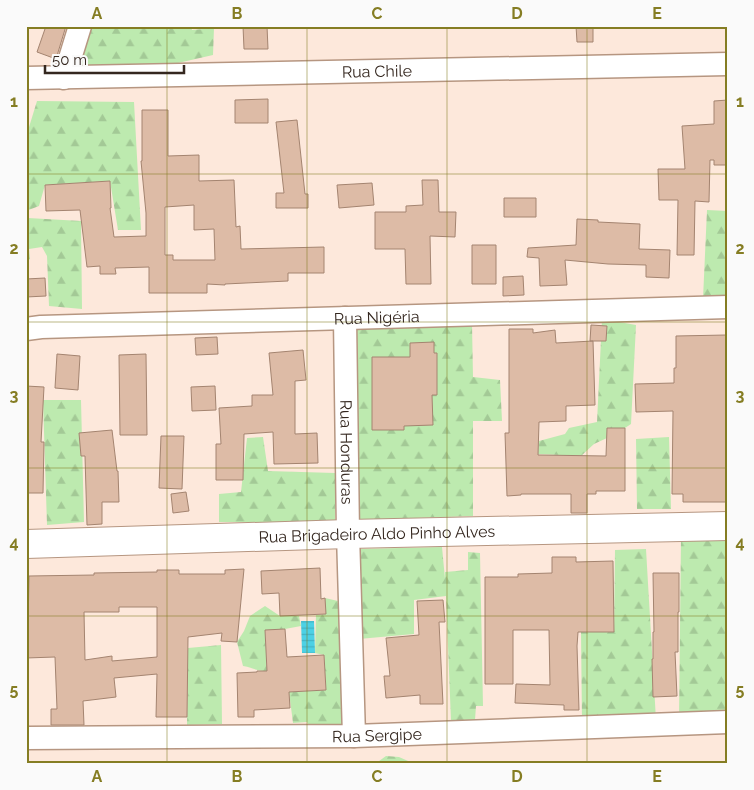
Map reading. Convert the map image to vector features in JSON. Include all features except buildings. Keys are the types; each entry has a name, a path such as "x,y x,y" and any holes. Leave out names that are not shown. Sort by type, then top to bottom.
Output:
{"street":[{"path":"64,78 80,26"},
{"name":"Rua Chile","path":"26,78 728,64"},
{"name":"Rua Nigéria","path":"26,329 41,327 728,307"},
{"name":"Rua Honduras","path":"345,318 348,534 354,736"},
{"name":"Rua Brigadeiro Aldo Pinho Alves","path":"26,544 348,534 728,526"},
{"name":"Rua Sergipe","path":"26,738 354,736 728,722"}],"green space":[{"path":"87,26 191,26 192,30 214,28 213,55 156,68 74,67"},
{"path":"37,101 134,102 141,230 118,230 110,181 45,185 39,206 26,211 26,137"},
{"path":"707,210 728,211 728,299 703,299"},
{"path":"28,218 81,221 82,309 49,306 47,256 42,247 29,249 30,259 26,262"},
{"path":"602,319 636,325 631,424 625,428 607,428 607,438 594,444 581,456 538,454 539,441 565,434 569,428 597,422"},
{"path":"472,324 473,377 500,380 502,421 473,421 473,516 359,520 357,328"},
{"path":"43,400 81,400 84,522 47,525"},
{"path":"263,437 268,471 335,473 335,522 219,522 219,494 241,492 247,438"},
{"path":"669,437 671,509 637,509 636,439"},
{"path":"681,537 728,538 728,718 679,720"},
{"path":"442,547 445,579 445,572 468,570 468,552 480,553 483,706 476,706 475,720 451,721 446,596 414,600 414,634 359,639 359,549"},
{"path":"646,549 656,720 582,723 581,632 614,632 615,550"},
{"path":"325,598 338,601 347,730 311,730 307,722 293,723 289,692 326,690 324,655 315,653 316,615 325,614"},
{"path":"265,606 280,616 299,616 301,626 265,631 267,671 243,666 237,642 250,616"},
{"path":"221,645 222,724 187,725 188,648"},
{"path":"386,756 399,757 415,764 375,764"}],"water":[{"path":"301,621 314,621 315,653 302,653"}]}
